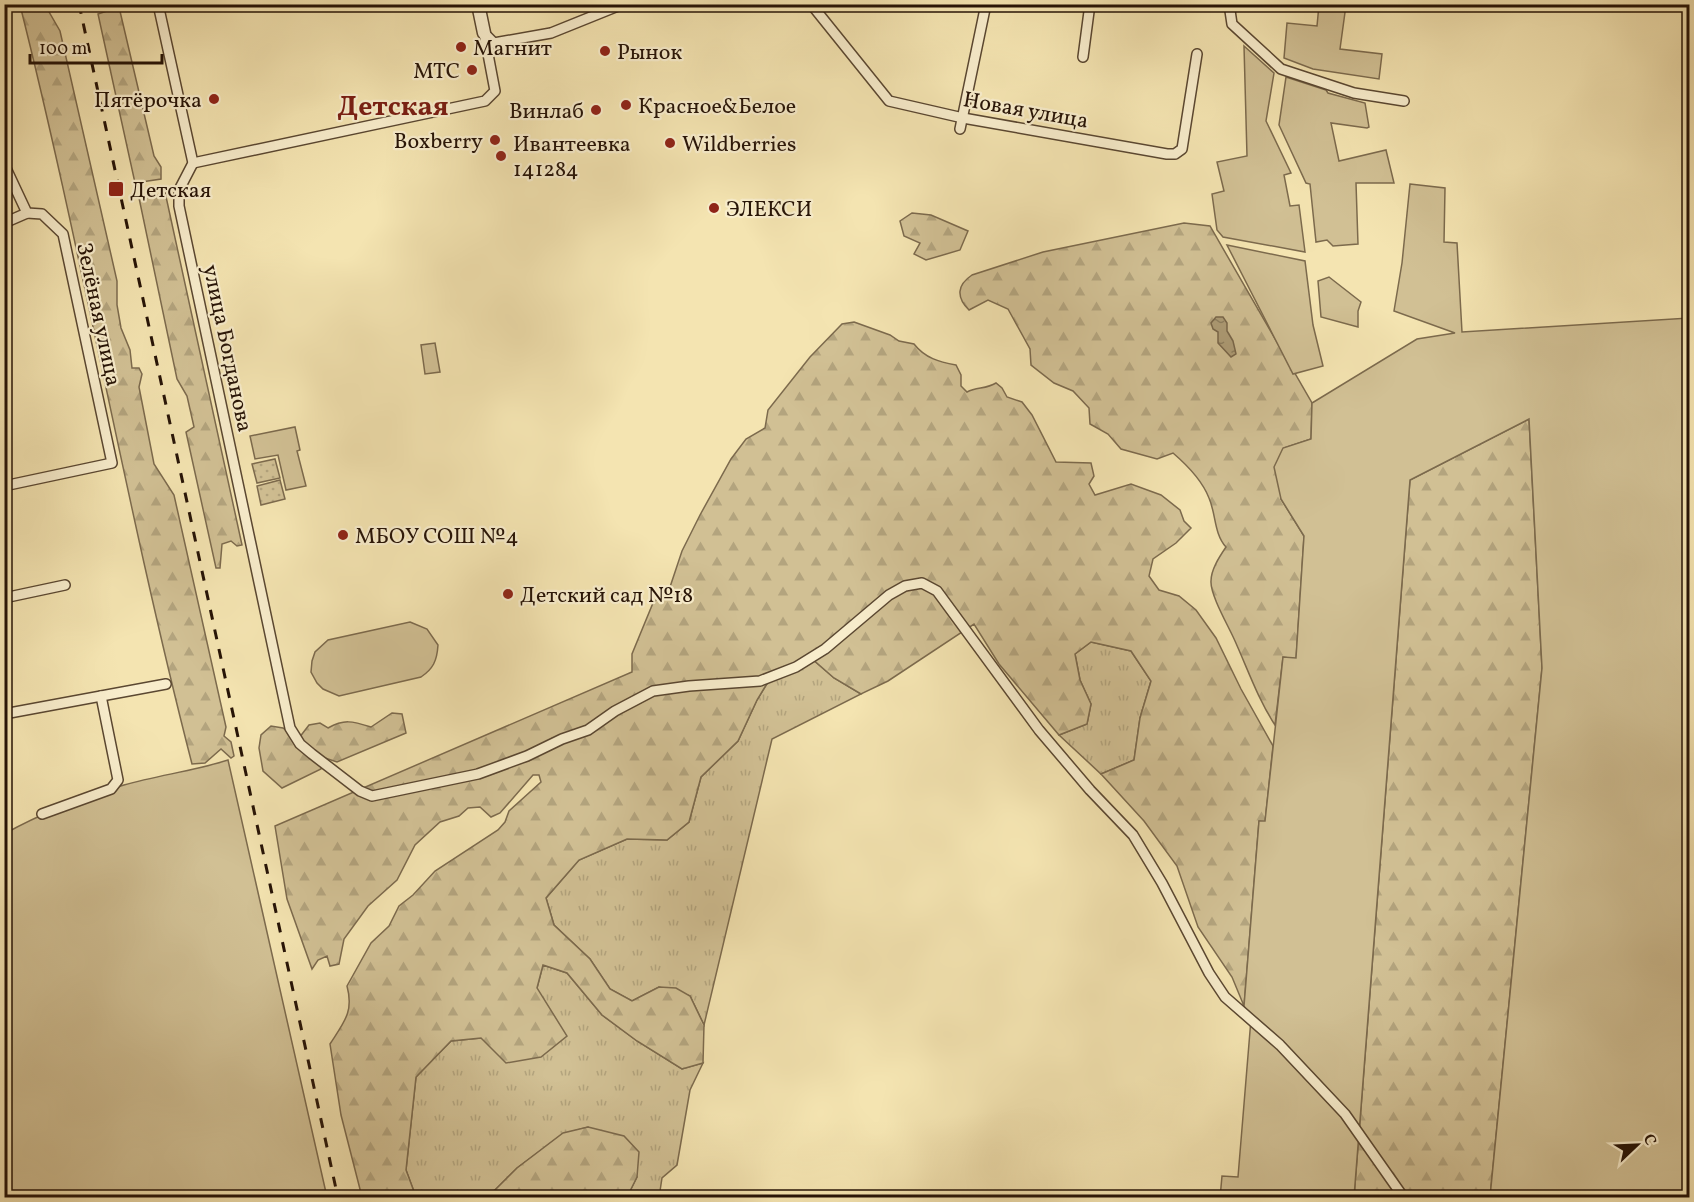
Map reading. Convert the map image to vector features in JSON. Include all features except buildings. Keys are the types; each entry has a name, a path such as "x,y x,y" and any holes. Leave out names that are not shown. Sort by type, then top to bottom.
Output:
{"street":[{"path":"158,4 193,163 485,101 495,91 478,4"},
{"path":"484,33 494,43 537,37 567,28 623,4"},
{"name":"Новая улица","path":"811,4 889,101 963,118 1167,154 1175,154 1182,149 1197,54"},
{"path":"960,129 986,4"},
{"path":"1083,57 1090,4"},
{"path":"1229,4 1232,24 1281,69 1354,93 1404,101"},
{"name":"улица Богданова","path":"193,163 179,190 179,206 290,728 300,744 360,791 372,796 477,774 588,730 615,711 653,691 760,681 796,667 825,649 889,595 905,586 922,583 936,591 1039,730 1090,790 1133,835 1162,883 1209,973 1225,997 1280,1045 1345,1114 1404,1197"},
{"path":"4,164 27,213 4,223"},
{"name":"Зелёная улица","path":"4,486 112,463 63,234 42,214 27,213"},
{"path":"4,598 65,585"},
{"path":"4,714 166,684"},
{"path":"42,814 111,789 118,780 101,696"}],"green space":[{"path":"20,5 45,5 60,31 117,281 117,305 121,328 130,350 132,368 139,368 142,374 139,387 154,464 174,495 226,727 224,736 231,742 234,756 231,758 221,749 205,763 192,764 147,574 43,99"},
{"path":"1319,5 1346,5 1340,49 1382,54 1379,79 1313,69 1284,58 1287,23 1317,26"},
{"path":"119,7 154,156 161,167 161,179 135,183 98,14"},
{"path":"1244,46 1274,73 1266,121 1291,173 1284,175 1290,206 1299,205 1305,252 1223,237 1217,230 1212,194 1224,191 1217,162 1247,156"},
{"path":"1286,77 1326,90 1328,93 1365,103 1369,127 1331,123 1339,161 1386,150 1394,183 1356,183 1358,244 1333,246 1327,240 1316,242 1310,184 1306,183 1279,125"},
{"path":"1410,184 1445,188 1444,242 1457,243 1462,332 1689,318 1689,1197 1490,1197 1542,668 1529,419 1410,480 1354,1197 1220,1198 1222,1176 1238,1177 1251,1019 1244,1006 1259,821 1265,821 1283,657 1296,658 1304,536 1281,499 1274,467 1283,448 1311,439 1312,403 1417,339 1455,333 1394,311 1402,263"},
{"path":"165,192 242,545 237,546 231,541 222,544 220,568 216,568 186,432 194,427 187,396 177,379 139,198 153,197"},
{"path":"912,213 931,215 968,231 960,250 926,260 914,254 920,243 904,236 900,221"},
{"path":"1184,223 1210,226 1312,403 1311,439 1284,448 1281,499 1304,536 1296,659 1283,657 1275,725 1258,695 1213,594 1212,572 1226,547 1219,536 1209,498 1198,479 1173,453 1157,459 1121,449 1108,434 1090,424 1089,408 1073,391 1054,383 1031,365 1030,349 1008,309 988,300 969,310 960,296 963,283 972,275 1043,252"},
{"path":"1227,245 1305,261 1313,325 1323,366 1293,374"},
{"path":"1329,277 1361,302 1358,311 1358,327 1321,317 1318,281"},
{"path":"854,322 890,335 899,341 914,344 933,359 956,365 961,375 961,386 967,392 996,383 1007,397 1022,402 1032,415 1056,462 1091,463 1094,476 1089,484 1095,495 1131,484 1161,495 1180,510 1184,521 1191,528 1176,543 1153,559 1149,576 1159,590 1179,596 1196,610 1216,638 1273,746 1265,822 1259,821 1244,1006 1232,977 1198,927 1177,866 1144,821 1101,774 1134,760 1140,718 1151,681 1131,651 1091,642 1075,654 1080,680 1091,704 1087,724 1059,735 999,664 974,624 888,681 861,694 834,678 811,658 771,677 757,700 738,741 701,777 689,822 667,840 627,839 579,860 546,898 554,925 590,959 610,989 632,1001 659,987 676,988 690,996 704,1025 703,1063 682,1069 637,1041 602,1015 567,973 543,965 537,988 567,1036 541,1057 506,1063 481,1038 451,1041 416,1077 406,1170 416,1197 362,1197 341,1115 330,1044 348,1010 347,986 371,943 389,926 399,906 413,895 435,871 498,830 505,822 509,811 541,782 539,775 533,775 500,813 491,817 480,807 468,808 459,816 440,822 415,845 397,880 368,906 344,939 339,964 330,966 327,956 318,960 312,969 287,899 275,826 632,672 632,654 653,603 670,587 682,551 731,459 746,439 765,428 768,410 810,357 842,324"},
{"path":"435,343 440,372 425,374 421,345"},
{"path":"1529,419 1542,668 1490,1197 1354,1198 1410,480"},
{"path":"295,427 300,450 297,451 306,486 286,490 278,455 255,459 250,436"},
{"path":"275,459 280,478 257,483 252,464"},
{"path":"280,480 285,499 261,505 257,486"},
{"path":"410,622 427,629 438,645 434,664 421,677 339,696 323,689 317,683 311,672 312,661 315,652 328,640"},
{"path":"1091,642 1131,651 1151,681 1140,718 1134,760 1101,774 1059,735 1087,724 1091,704 1080,680 1075,654"},
{"path":"811,658 834,678 861,694 772,739 704,1025 690,996 659,987 632,1001 610,989 590,959 554,925 546,898 579,860 627,839 667,840 689,822 701,777 738,741 757,700 771,677"},
{"path":"392,713 402,714 406,733 337,762 325,758 321,769 282,788 263,771 259,748 261,735 271,726 283,728 299,738 309,725 320,723 328,728 348,722 371,727"},
{"path":"228,760 327,1197 5,1197 4,834 78,800 137,782"},
{"path":"543,965 567,973 602,1015 637,1041 682,1069 703,1063 690,1090 677,1165 662,1178 660,1191 664,1197 627,1197 637,1177 588,1127 563,1134 517,1168 488,1197 416,1197 406,1170 416,1077 451,1041 481,1038 537,988"},
{"path":"588,1127 624,1136 639,1152 637,1177 627,1197 488,1197 517,1168 563,1133"}],"water":[{"path":"1216,317 1223,317 1227,323 1227,331 1233,341 1236,354 1231,357 1218,343 1218,332 1213,329 1211,323"}],"railway":[{"path":"79,4 338,1198"}],"place":[{"name":"Магнит","path":"461,47"},
{"name":"Рынок","path":"605,51"},
{"name":"МТС","path":"472,70"},
{"name":"Пятёрочка","path":"214,99"},
{"name":"Красное&Белое","path":"626,105"},
{"name":"Винлаб","path":"596,110"},
{"name":"Boxberry","path":"495,140"},
{"name":"Wildberries","path":"670,143"},
{"name":"Ивантеевка 141284","path":"501,156"},
{"name":"Детская","path":"116,189"},
{"name":"ЭЛЕКСИ","path":"714,208"},
{"name":"МБОУ СОШ №4","path":"343,535"},
{"name":"Детский сад №18","path":"508,594"}],"district":[{"name":"Детская","path":"393,105"}]}
